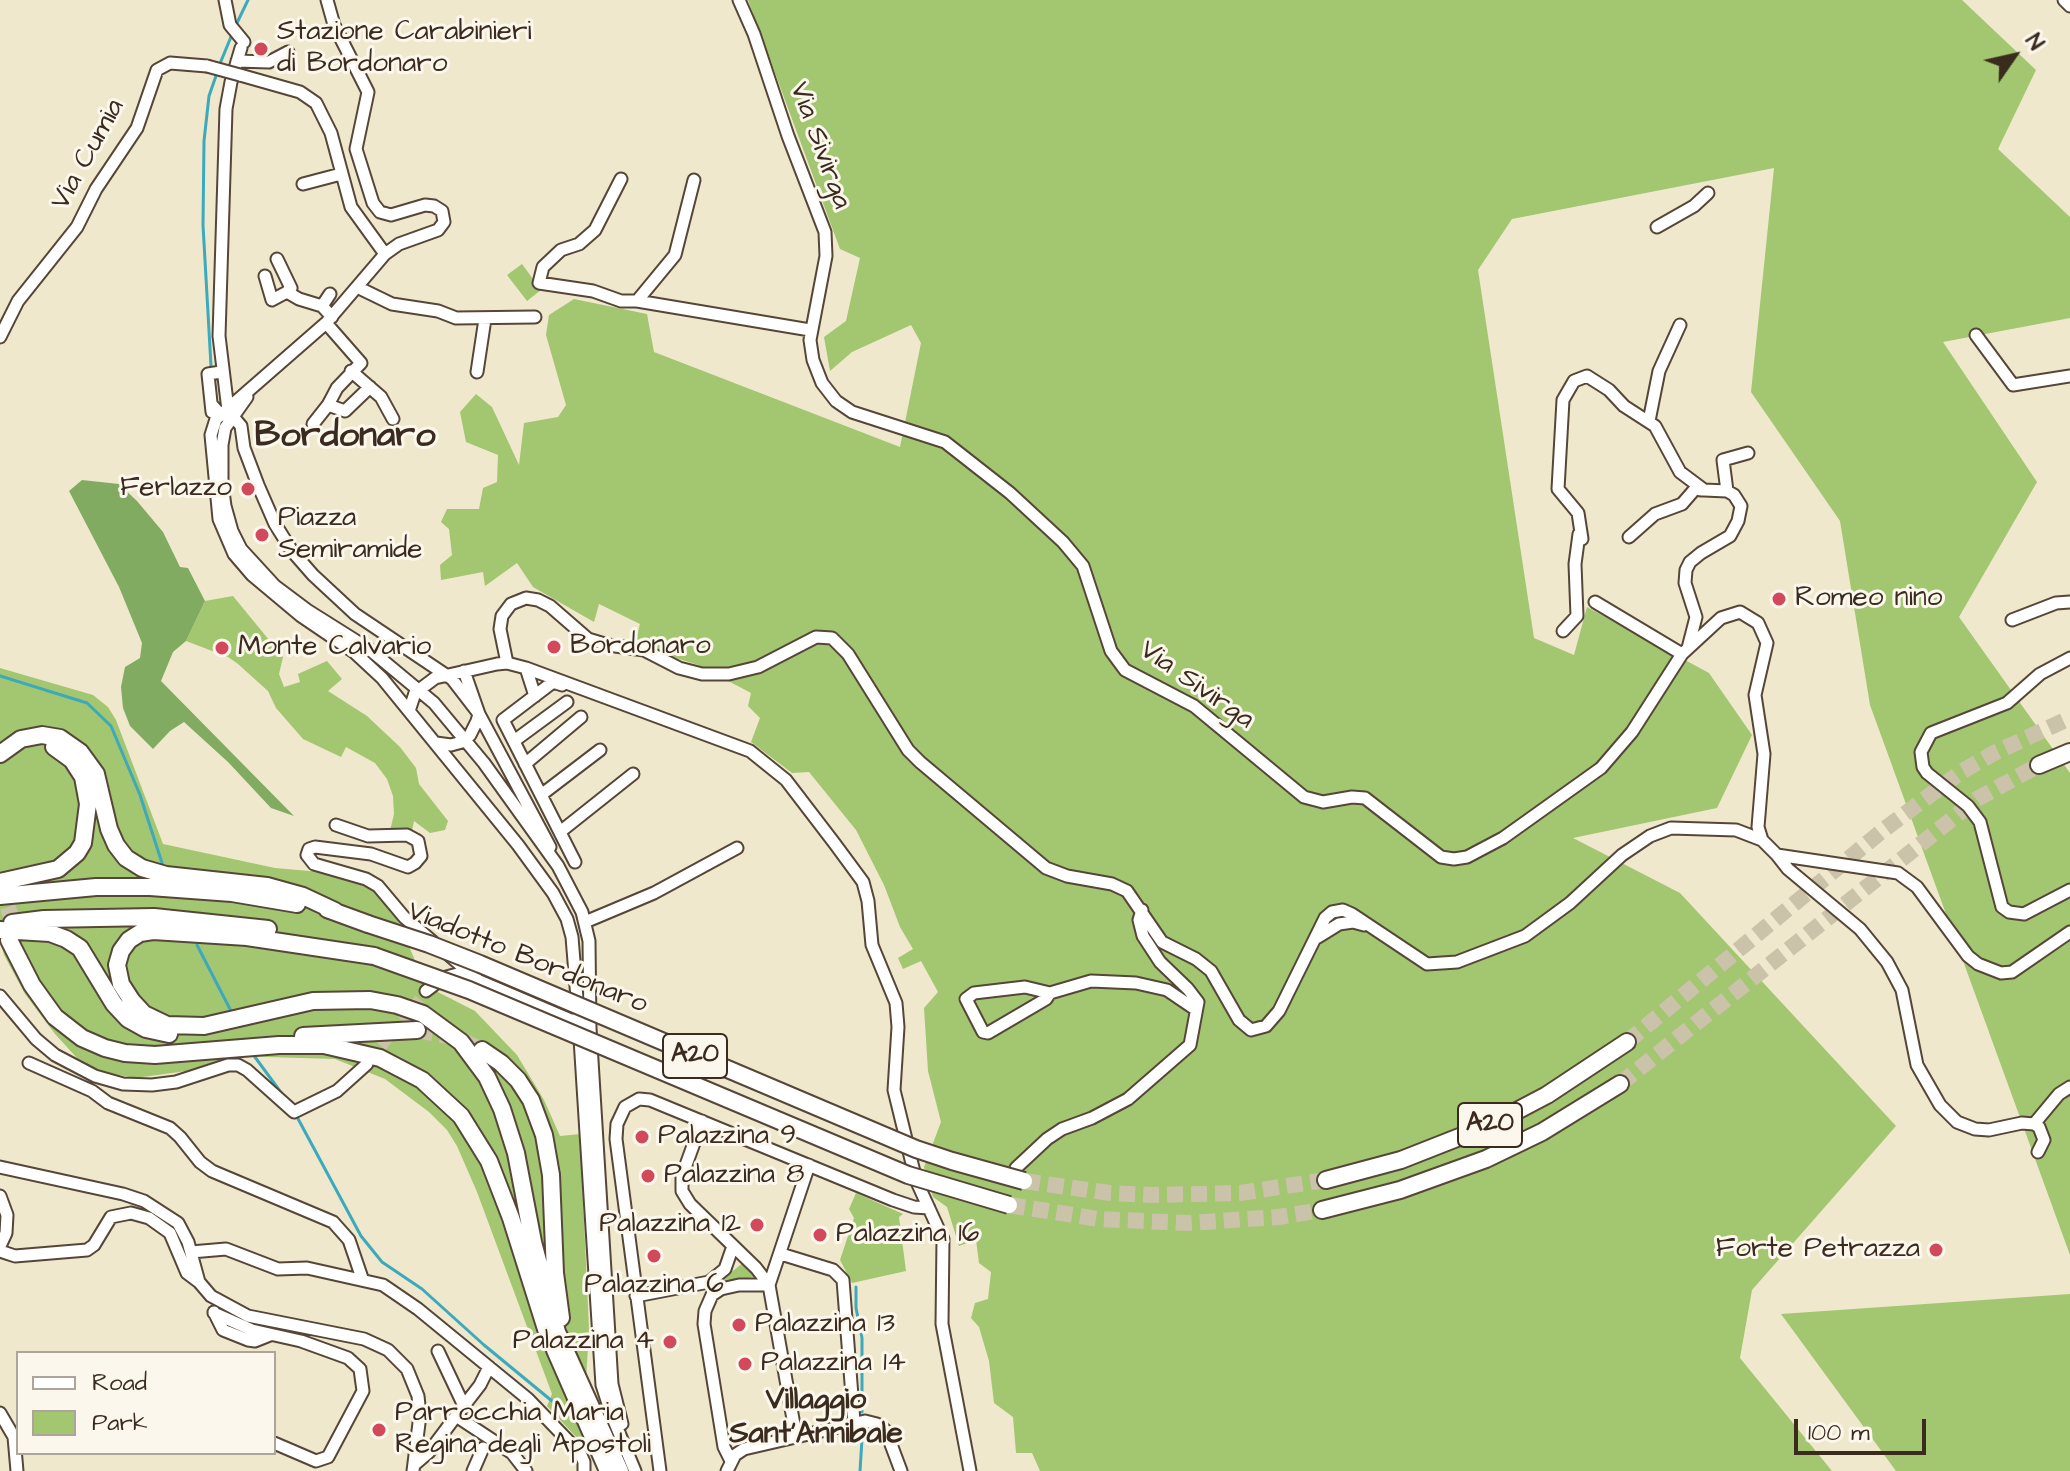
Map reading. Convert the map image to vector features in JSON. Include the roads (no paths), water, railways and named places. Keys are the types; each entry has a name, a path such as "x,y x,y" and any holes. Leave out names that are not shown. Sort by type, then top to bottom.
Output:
{"highway":[{"path":"0,754 21,739 42,735 60,738 80,752 96,774 116,845 126,858 142,868 166,875 267,886 303,896 335,911"},
{"path":"0,764 6,755 20,747 50,745 66,754 78,767 88,804 83,843 66,864 45,874 0,882"},
{"path":"2039,765 2070,752"},
{"name":"A20","path":"0,896 96,887 150,887 232,893 335,911"},
{"name":"Viadotto Bordonaro","path":"335,911 480,964 916,1149 977,1169 1020,1174"},
{"name":"A20","path":"7,934 44,919 188,919 276,930 374,956"},
{"path":"374,956 247,937 153,931 140,933 129,940 121,951 117,965 121,984 132,1001 151,1018 167,1025 195,1027 214,1024 313,1001 370,1000 423,1014 461,1042 487,1077 507,1123 557,1332 620,1471"},
{"path":"7,934 50,933 80,948 121,1012 135,1024 155,1031 172,1034 205,1032 299,1009 342,1005 369,1006 397,1012 421,1020 441,1033 476,1070 501,1125 551,1340"},
{"path":"7,934 59,1013 85,1033 117,1045 154,1049 374,1030 417,1030"},
{"path":"7,934 32,985 55,1017 82,1038 105,1048 155,1055 279,1045 324,1045 380,1058 422,1080 461,1116 489,1161 511,1218 536,1304 608,1471"},
{"name":"Viadotto Bordonaro","path":"374,956 469,990 880,1164 939,1186 1009,1205"},
{"name":"A20","path":"1332,1178 1401,1160 1490,1125 1547,1095 1627,1042"},
{"path":"482,1050 518,1080 531,1100 544,1135 551,1175 555,1273 561,1319 578,1377"},
{"name":"A20","path":"1322,1210 1429,1181 1486,1159 1555,1124 1620,1084"}],"street":[{"path":"225,0 230,25 243,45 226,109 219,336 220,414 213,470 219,519 234,554 252,575 290,608 361,658 409,711 518,845 559,902 572,937 584,1026 612,1384 619,1414 643,1471"},
{"path":"220,414 255,387 329,320 385,254 399,244 438,230 444,218 439,208 430,205 391,215 380,212 373,203 356,149 368,92 334,25 327,0"},
{"name":"Via Sivirga","path":"739,0 825,232 826,256 810,330 813,360 822,383 836,401 852,412 945,442 1010,493 1072,551 1087,574 1111,651 1125,670 1194,706 1304,797 1323,802 1365,798 1441,857 1460,858 1485,848 1601,768 1641,720 1685,651 1721,618 1733,613 1746,614 1765,635 1767,649 1755,695 1764,754 1758,827 1762,840"},
{"path":"2064,0 2070,6"},
{"path":"237,61 269,62 288,52"},
{"name":"Via Cumia","path":"0,337 18,301 77,227 96,189 137,128 157,70 170,63 207,66 312,98 327,124 355,214 385,254"},
{"path":"303,184 341,174"},
{"path":"621,179 595,230 579,244 561,250 543,267 539,283 593,291 621,301 637,301 810,330"},
{"path":"637,301 675,255 694,180"},
{"path":"1657,227 1694,206 1708,193"},
{"path":"265,276 272,300 291,288 277,259"},
{"path":"357,287 393,305 438,311 456,318 535,317"},
{"path":"287,292 322,306 361,363 331,395 328,405 313,424"},
{"path":"322,306 330,294"},
{"path":"477,372 485,319"},
{"path":"1649,421 1659,371 1680,325"},
{"path":"1976,335 2013,385 2070,376"},
{"path":"351,371 384,401 393,419"},
{"path":"1582,539 1581,523 1573,505 1558,489 1563,400 1566,390 1580,376 1587,376 1609,390 1624,406 1649,421 1662,436 1680,472 1704,490"},
{"path":"328,405 345,411 370,387"},
{"path":"220,414 235,419 241,426 249,463 275,524 292,551 355,614 447,675 479,714"},
{"path":"220,414 222,484 228,517 241,549 275,586 369,649 419,688 466,740 558,866"},
{"path":"1727,491 1723,460 1748,453"},
{"path":"1595,602 1685,651 1696,617 1685,583 1686,570 1690,562 1730,536 1735,530 1741,506 1727,491 1695,489 1682,504 1655,514 1629,537"},
{"path":"1563,631 1577,616 1575,564 1581,523"},
{"path":"507,663 500,629 502,616 507,607 526,598 550,606 588,639 649,652 679,668 702,674 729,674 758,667 816,637 832,638 848,654 908,750 920,762 1038,862 1067,876 1120,886 1142,910 1162,942 1196,959 1211,971 1239,1020 1251,1030 1266,1026 1279,1011 1317,937 1346,922 1371,927 1427,964 1457,962 1525,936 1577,897 1622,855 1665,829 1727,829 1753,835 1762,840 1788,869 1860,929 1887,962 1902,990 1917,1065 1940,1105 1957,1122 1975,1129 1989,1130 2028,1122 2034,1124 2042,1132 2044,1140 2038,1152"},
{"path":"2012,620 2056,603 2070,602"},
{"path":"2070,658 2040,674 2007,703 1931,733 1921,752 1927,773 1968,806 1980,822 2002,907 2009,912 2024,914 2070,890"},
{"path":"409,711 412,697 429,681 507,663 587,688 744,748 786,780 863,882 871,938 894,997 898,1027 894,1090 912,1167 943,1239 942,1324 970,1471"},
{"path":"526,668 532,698 543,719"},
{"path":"464,671 479,714 544,832 585,922 589,941 584,1026 602,1385 635,1471"},
{"path":"575,862 503,720 553,682 580,692 587,688"},
{"path":"514,741 567,702"},
{"path":"435,743 451,745 466,740 479,714"},
{"path":"525,764 581,717"},
{"path":"541,795 600,750"},
{"path":"560,832 633,774"},
{"path":"336,825 368,836 407,835 418,841 421,856 408,867 371,854 315,847 309,849 307,855 314,864 366,879 378,886 404,917 479,981"},
{"path":"585,922 654,893 737,848"},
{"path":"1777,855 1903,875 1917,887 1968,956 1978,964 2001,973 2012,972 2070,932"},
{"path":"1020,1174 1062,1129 1092,1118 1140,1090 1190,1045 1198,1002 1160,962 1143,936 1139,920 1142,910"},
{"path":"426,991 455,973 584,1026"},
{"path":"1050,993 1046,999 988,1033 983,1032 966,999 974,993 1025,987 1050,993 1091,981 1136,983 1167,990 1195,1009"},
{"path":"0,996 42,1045 55,1055 113,1082 163,1084 199,1076 228,1065 238,1065 294,1112 337,1091 367,1064"},
{"path":"29,1063 92,1091 108,1103 170,1128 212,1171 333,1222 349,1240 362,1278"},
{"path":"2034,1124 2059,1094 2070,1087"},
{"path":"660,1471 616,1139 619,1117 629,1103 644,1099 893,1200 929,1208"},
{"path":"702,1121 682,1176 682,1191 690,1204 769,1285"},
{"path":"796,1436 769,1285 809,1165"},
{"path":"0,1167 137,1198 174,1219 182,1229 199,1282"},
{"path":"0,1196 7,1215 6,1233 0,1249 15,1256 87,1250 94,1245 111,1217 131,1213 149,1218 170,1233 187,1273 211,1296 255,1318 373,1342 397,1357 411,1375 420,1403 414,1467"},
{"path":"636,1296 709,1282 725,1269 733,1246"},
{"path":"191,1252 226,1249 278,1269 307,1268 362,1278 392,1290 552,1422 583,1457 584,1471"},
{"path":"781,1254 833,1270 843,1280 854,1422"},
{"path":"729,1466 704,1318 710,1299 721,1289 739,1285 769,1285"},
{"path":"211,1296 214,1313 252,1330 301,1341 348,1358 360,1369 364,1385 361,1397 324,1460 312,1460 276,1444"},
{"path":"438,1351 464,1406"},
{"path":"414,1467 464,1406 489,1367"},
{"path":"0,1413 14,1437 17,1471"},
{"path":"456,1416 512,1453 526,1471"},
{"path":"729,1466 744,1449 854,1422 871,1421 882,1427 892,1443 901,1471"},
{"path":"473,1471 483,1448"}],"waterway":[{"path":"236,25 248,0"},
{"path":"219,66 233,32"},
{"path":"211,366 203,225 204,141 209,96 217,73"},
{"path":"0,676 87,703 111,726 140,795 163,866"},
{"path":"197,945 232,1013"},
{"path":"252,1053 285,1098"},
{"path":"296,1115 361,1236 382,1262 422,1289 552,1401"},
{"path":"856,1287 856,1308 862,1338 862,1412"},
{"path":"860,1471 862,1439"}],"tunnel":[{"path":"1627,1042 1882,831 1961,772 2070,718"},
{"path":"1620,1084 1977,799 2039,765"},
{"path":"1,884 16,934"},
{"path":"371,1059 426,991"},
{"path":"417,1030 457,1038 482,1050"},
{"path":"1024,1181 1110,1193 1153,1195 1240,1193 1326,1180"},
{"path":"1009,1205 1098,1219 1188,1223 1278,1217 1322,1210"}],"place":[{"name":"Stazione Carabinieri di Bordonaro","path":"261,49"},
{"name":"Ferlazzo","path":"248,489"},
{"name":"Piazza Semiramide","path":"262,535"},
{"name":"Romeo nino","path":"1779,599"},
{"name":"Bordonaro","path":"554,647"},
{"name":"Monte Calvario","path":"222,648"},
{"name":"Palazzina 9","path":"642,1137"},
{"name":"Palazzina 8","path":"648,1176"},
{"name":"Palazzina 12","path":"757,1225"},
{"name":"Palazzina 16","path":"820,1235"},
{"name":"Forte Petrazza","path":"1936,1250"},
{"name":"Palazzina 6","path":"654,1256"},
{"name":"Palazzina 13","path":"739,1325"},
{"name":"Palazzina 4","path":"670,1342"},
{"name":"Palazzina 14","path":"745,1364"},
{"name":"Parrocchia Maria Regina degli Apostoli","path":"379,1430"}],"district":[{"name":"Bordonaro","path":"345,437"},
{"name":"Villaggio Sant'Annibale","path":"816,1419"}]}
